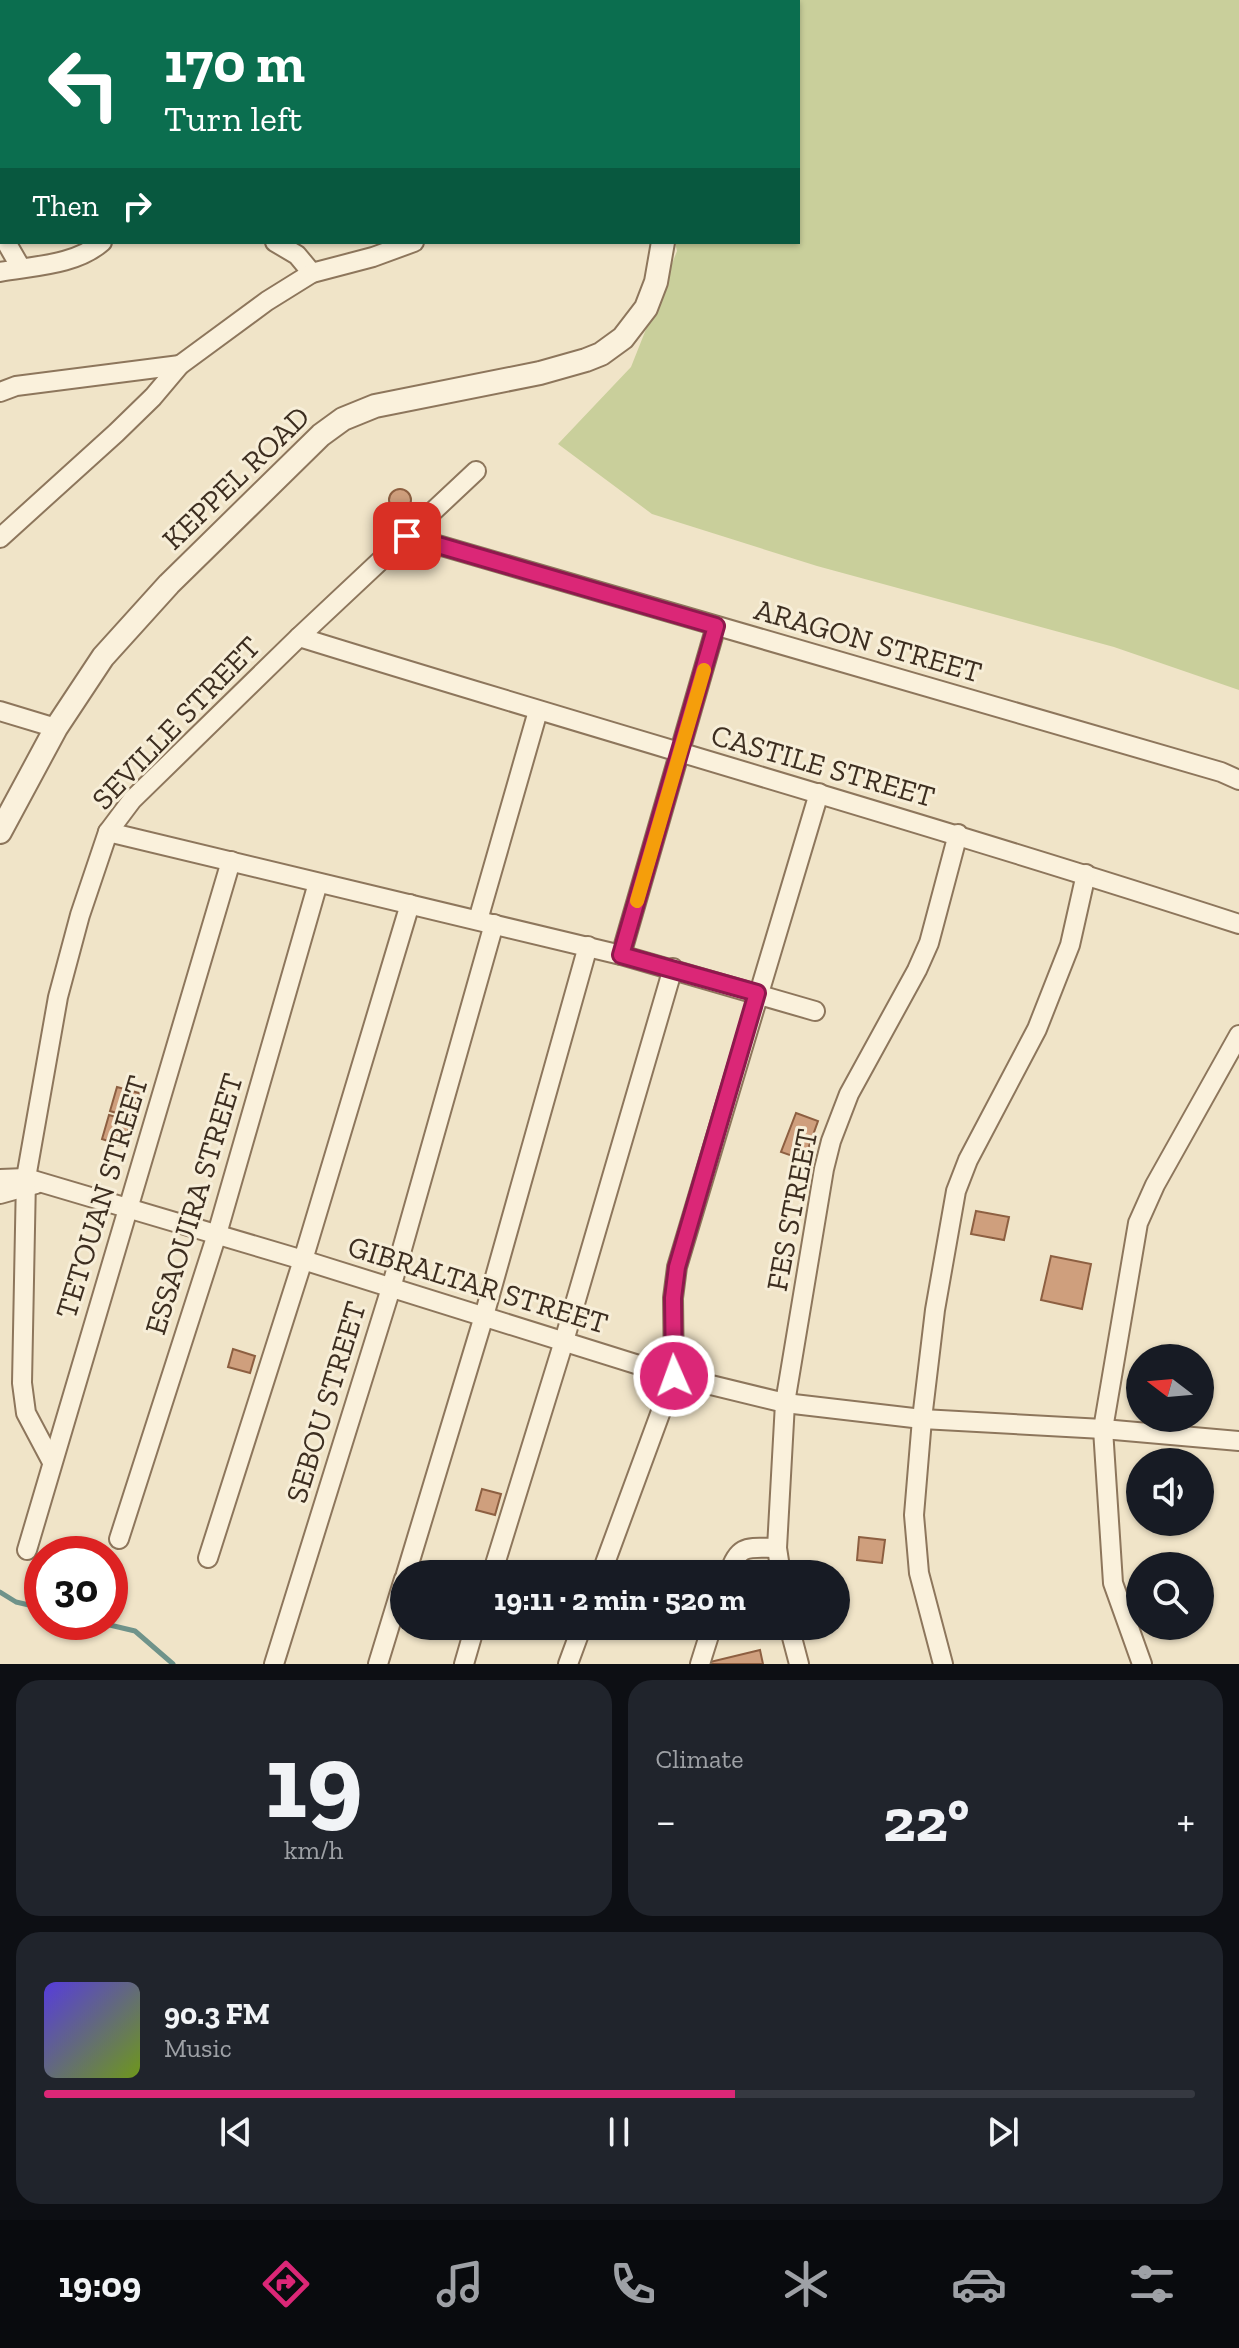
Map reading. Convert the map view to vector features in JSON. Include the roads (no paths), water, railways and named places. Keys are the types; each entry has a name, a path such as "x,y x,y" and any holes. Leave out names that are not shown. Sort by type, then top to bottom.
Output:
{"street":[{"path":"7,244 21,268"},
{"path":"0,272 77,257 100,244"},
{"path":"278,244 297,255 312,273"},
{"path":"0,538 116,433 180,365 267,301 312,273 409,244"},
{"name":"KEPPEL ROAD","path":"0,832 88,676 132,624 257,496 332,426 354,413 375,406 540,373 601,354 623,338 646,308 656,282 663,244"},
{"path":"0,392 16,386 180,365"},
{"name":"SEVILLE STREET","path":"52,1462 26,1413 22,1383 31,1183 58,997 80,915 108,832 132,800 476,471"},
{"name":"ARAGON STREET","path":"407,536 1221,772 1239,780"},
{"path":"621,955 716,626"},
{"name":"CASTILE STREET","path":"299,637 538,711 958,834 1239,924"},
{"path":"0,711 56,728"},
{"name":"SEBOU STREET","path":"274,1664 391,1288 538,711"},
{"path":"606,1560 674,1376 673,1298 676,1275 757,993 819,793"},
{"path":"108,832 588,946 815,1011"},
{"name":"FES STREET","path":"779,1560 785,1403 824,1169 849,1094 923,956 958,834"},
{"name":"TETOUAN STREET","path":"31,1536 231,861"},
{"path":"943,1664 919,1573 914,1515 935,1310 956,1191 968,1160 1037,1029 1070,945 1086,874"},
{"name":"ESSAOUIRA STREET","path":"120,1536 217,1234 318,883"},
{"path":"208,1558 303,1260 410,904"},
{"path":"410,1560 484,1316 588,946"},
{"path":"496,1560 673,968"},
{"path":"1142,1664 1113,1583 1103,1429 1138,1223 1155,1185 1239,1035"},
{"path":"0,1179 31,1183"},
{"path":"0,1194 31,1183"},
{"name":"GIBRALTAR STREET","path":"31,1183 217,1234 674,1376 785,1403 922,1419 1103,1429 1239,1441"},
{"path":"734,1560 740,1551 749,1548 777,1548"},
{"path":"378,1664 390,1625"},
{"path":"464,1664 471,1640"},
{"path":"568,1664 577,1640"},
{"path":"700,1664 708,1640"},
{"path":"793,1640 799,1664"}],"waterway":[{"path":"0,1592 24,1604"},
{"path":"128,1629 135,1631 173,1664"}]}
